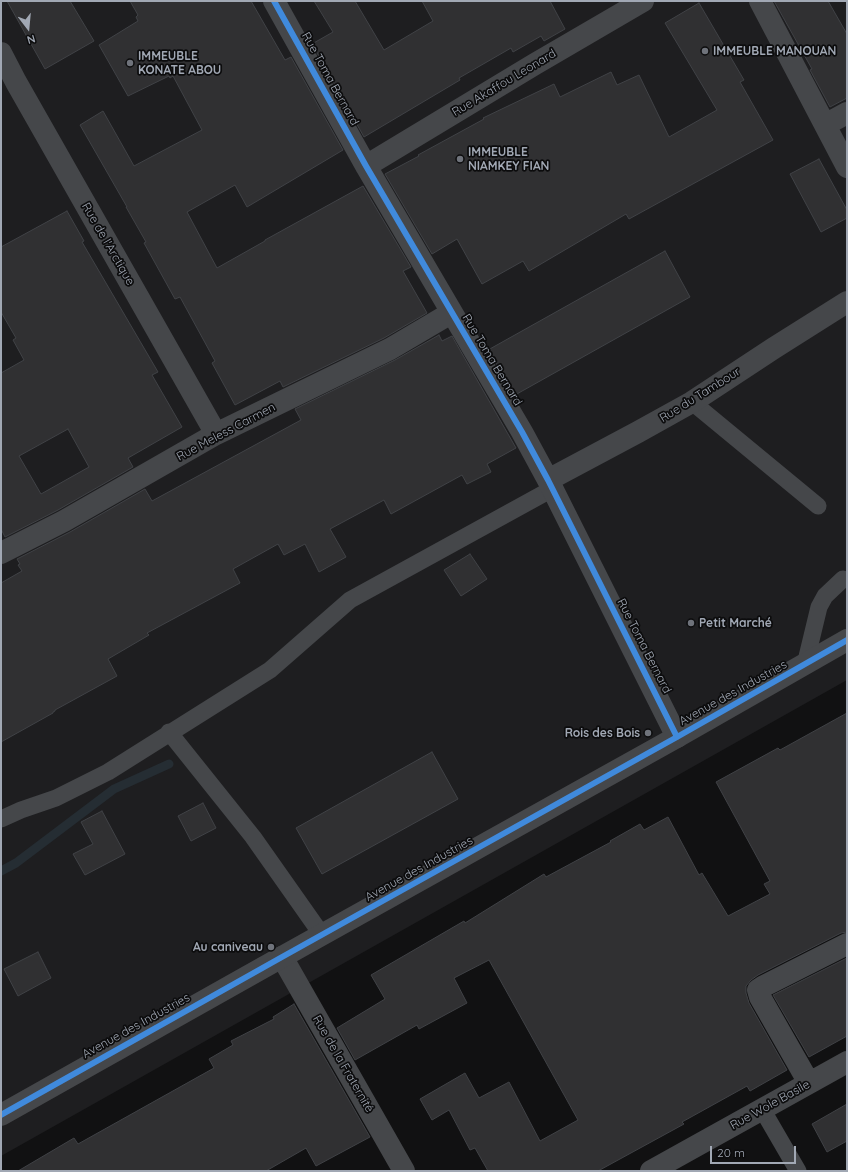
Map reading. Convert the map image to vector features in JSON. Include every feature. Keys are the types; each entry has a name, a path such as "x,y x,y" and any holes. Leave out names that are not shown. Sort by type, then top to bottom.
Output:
{"street":[{"name":"Rue Toma Bernard","path":"274,1 366,166 522,432 677,737"},
{"name":"Rue Akaffou Leonard","path":"366,166 643,1"},
{"path":"760,1 847,167"},
{"name":"Rue de l'Arctique","path":"1,53 9,86 216,434"},
{"path":"826,125 847,112"},
{"name":"Rue du Tambour","path":"550,485 638,432 692,402 847,302"},
{"name":"Rue Meless Carmen","path":"1,553 64,521 216,434 390,349 451,313"},
{"name":"Avenue des Industries","path":"1,1115 677,737 847,640"},
{"path":"809,1083 760,997 758,990 847,944"},
{"name":"Rue de la Fraternité","path":"282,957 404,1171"},
{"name":"Rue Wole Basile","path":"651,1171 847,1062"}],"lane":[{"path":"692,402 818,506"},
{"path":"1,819 63,795 108,772 169,732 270,670 350,600 550,485"},
{"path":"805,665 819,607 825,596 843,579"},
{"path":"169,732 253,836 322,935"},
{"path":"762,1109 798,1171"}],"shaded area":[{"path":"1,1 847,1 847,680 1,1156"}],"building":[{"path":"7,1 70,1 94,41 45,69"},
{"path":"130,1 251,1 285,60 291,57 343,150 247,207 235,185 187,212 217,268 363,186 411,267 403,271 427,313 384,338 283,387 280,381 235,405 212,363 215,361 180,297 175,299 144,243 146,242 127,207 80,125 103,111 134,166 202,130 173,76 170,78 169,76 128,96 99,45 138,21 136,17 138,15"},
{"path":"314,1 355,1 384,50 433,21 422,1 550,1 565,29 544,41 541,36 513,52 511,48 459,78 460,80 364,137 312,44 333,32"},
{"path":"774,1 828,1 847,34 847,98 830,107 810,70 812,69"},
{"path":"699,3 744,80 740,82 773,140 629,219 626,214 529,271 523,261 482,284 457,239 432,254 385,174 484,119 483,118 554,84 560,97 611,72 617,85 639,75 669,137 717,110 665,23"},
{"path":"819,159 847,210 847,218 821,232 790,174"},
{"path":"67,211 84,241 82,242 158,372 152,375 182,427 128,458 133,467 58,510 5,537 1,529 1,373 24,360 13,340 16,338 1,312 1,247","holes":["68,429 89,467 41,494 19,456"]},
{"path":"665,251 690,297 515,395 488,350"},
{"path":"439,335 442,341 452,336 516,448 487,464 491,472 467,484 462,475 391,514 384,500 330,529 346,557 319,572 305,544 284,555 278,544 233,569 240,583 147,633 149,635 108,659 117,676 1,742 1,583 22,571 18,565 20,564 17,559 70,532 145,489 152,501 301,420 295,409 395,360"},
{"path":"470,554 487,579 461,596 444,570"},
{"path":"847,713 847,932 841,933 758,975 746,986 746,993 749,1003 787,1070 750,1091 747,1086 682,1122 684,1124 598,1171 488,1171 475,1148 470,1150 449,1110 432,1120 420,1099 465,1073 479,1098 509,1082 540,1141 578,1120 489,960 454,978 467,1003 419,1029 417,1025 355,1060 337,1028 385,999 371,975 464,921 465,923 544,874 546,877 611,842 610,841 640,824 644,830 668,817 699,875 702,873 728,916 770,894 764,884 770,881 716,782 778,748 780,750"},
{"path":"432,752 458,799 322,874 296,828"},
{"path":"203,803 216,828 191,841 178,816"},
{"path":"102,811 125,854 85,875 73,854 93,844 81,822"},
{"path":"38,952 51,978 18,996 4,969"},
{"path":"847,958 847,1036 809,1057 773,995"},
{"path":"294,1004 370,1137 316,1166 306,1148 266,1171 18,1171 74,1138 78,1144 214,1068 209,1059 233,1045 231,1041 274,1019 273,1017"},
{"path":"847,1104 847,1141 827,1152 812,1124"}],"waterway":[{"path":"1,871 16,863 114,789 169,764"}],"cycle path":[{"path":"274,1 366,166 522,432 548,480 677,737"},
{"path":"1,1115 677,737 847,640"}],"place":[{"name":"IMMEUBLE MANOUAN","path":"705,51"},
{"name":"IMMEUBLE KONATE ABOU","path":"130,63"},
{"name":"IMMEUBLE NIAMKEY FIAN","path":"460,159"},
{"name":"Petit Marché","path":"691,623"},
{"name":"Rois des Bois","path":"648,733"},
{"name":"Au caniveau","path":"271,947"}]}
